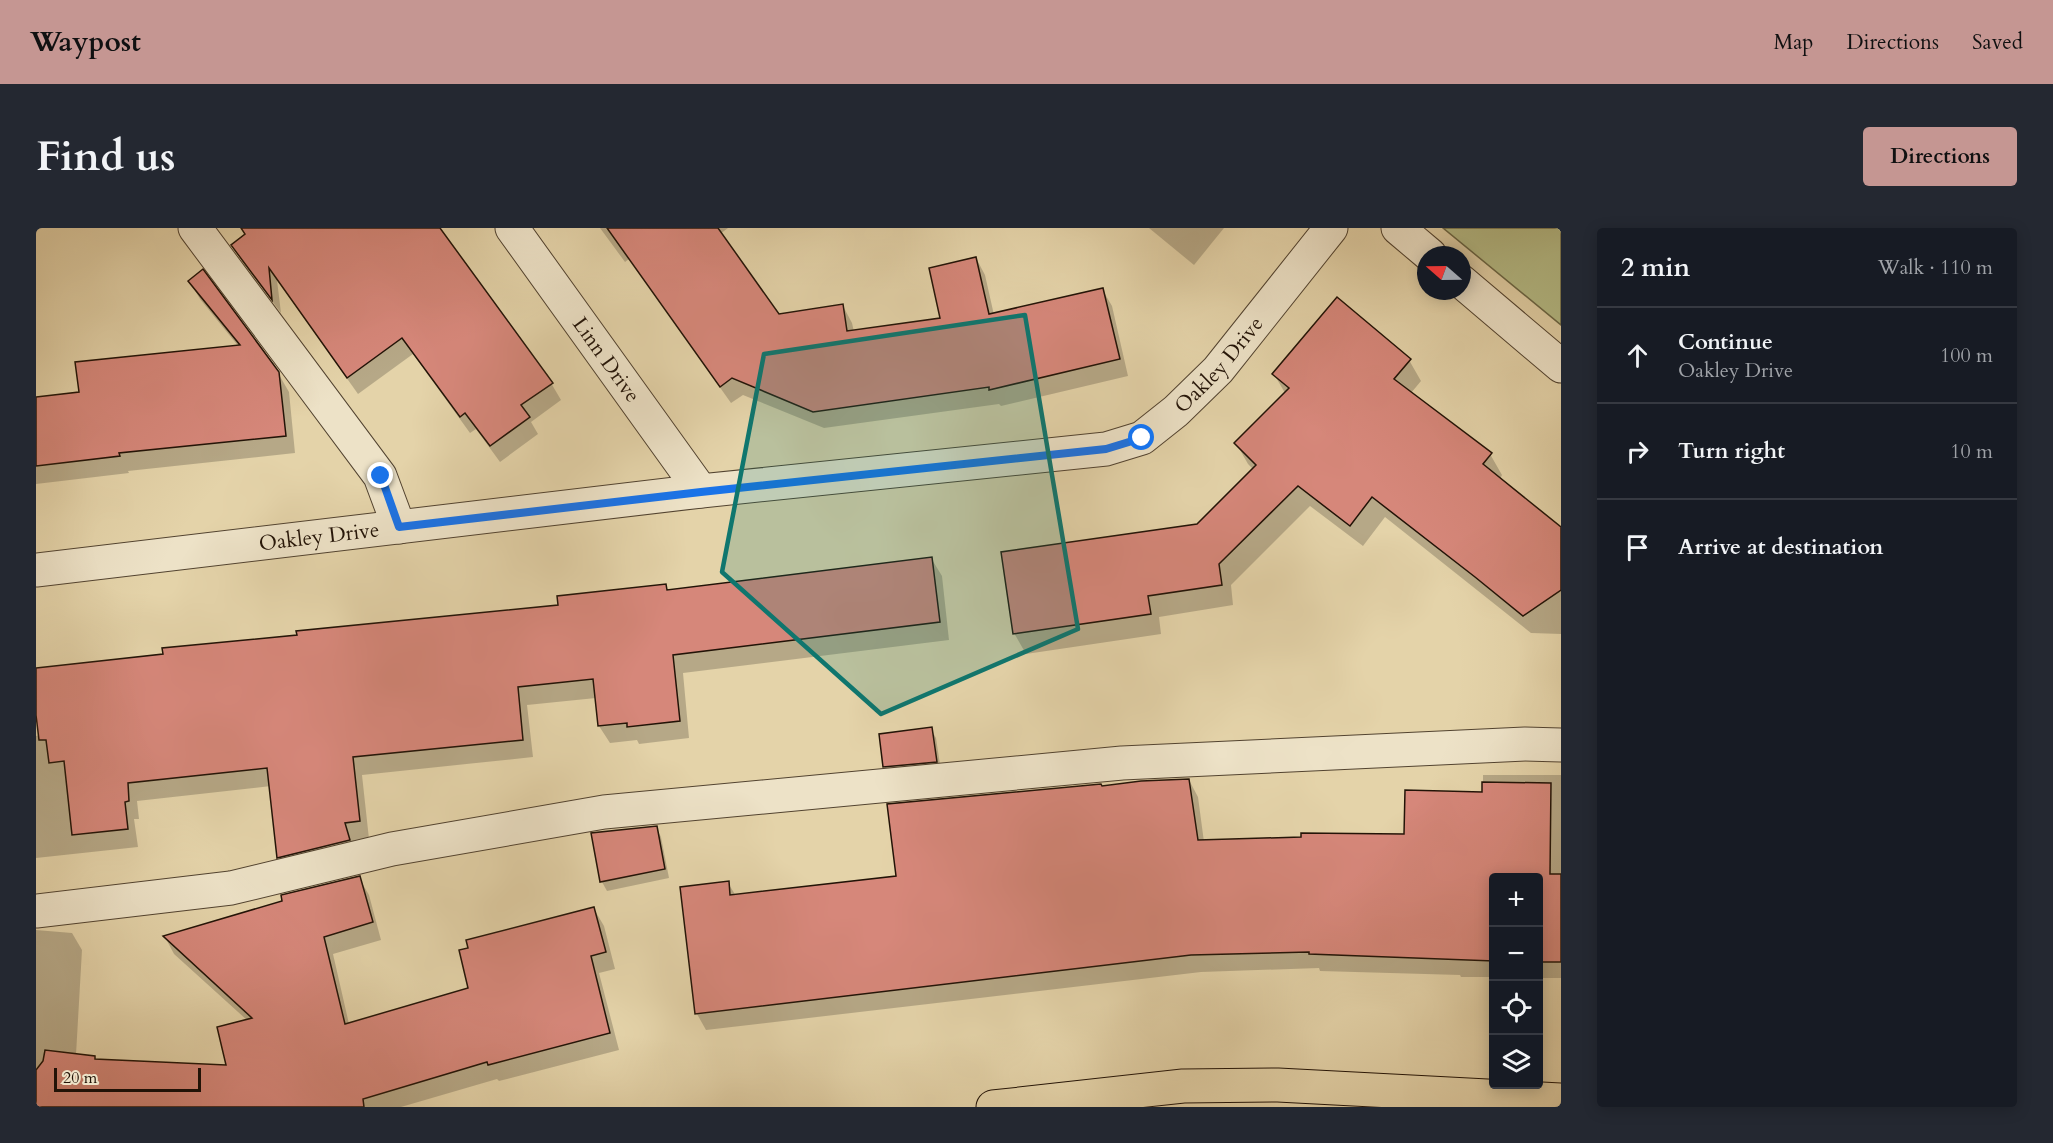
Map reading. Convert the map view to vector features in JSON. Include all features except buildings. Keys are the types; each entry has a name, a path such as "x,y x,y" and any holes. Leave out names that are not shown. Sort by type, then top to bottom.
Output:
{"main road":[{"path":"993,1107 1183,1086 1266,1085 1561,1100"}],"street":[{"path":"195,228 381,476 399,527"},
{"name":"Linn Drive","path":"512,228 701,492"},
{"name":"Oakley Drive","path":"36,570 701,492 1106,449 1142,438 1176,411 1218,370 1331,228"},
{"path":"1398,228 1419,246"},
{"path":"1471,290 1561,366"},
{"path":"36,910 231,888 392,849 604,812 1122,763 1525,744 1561,745"}],"highlighted area":[{"path":"1025,315 1078,629 881,714 722,572 764,354"}],"green space":[{"path":"1443,228 1561,228 1561,325 1471,251 1471,246 1465,246"}],"route":[{"path":"381,476 399,527 1106,449 1142,438"}]}
